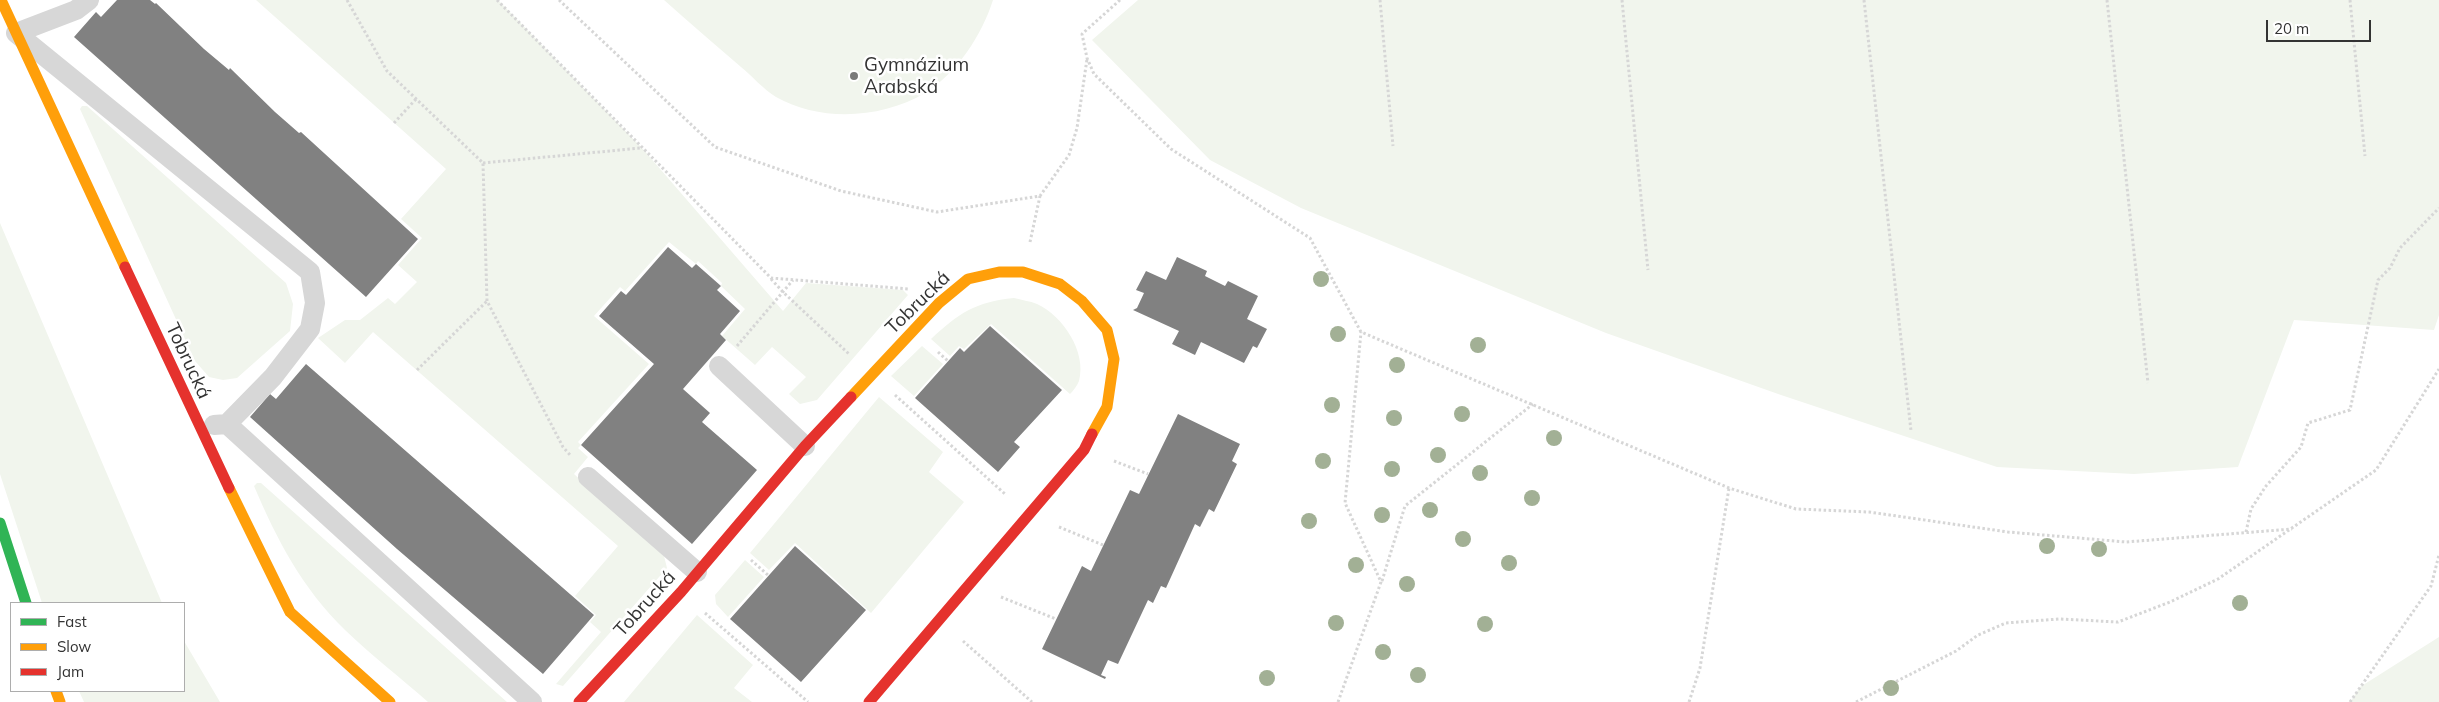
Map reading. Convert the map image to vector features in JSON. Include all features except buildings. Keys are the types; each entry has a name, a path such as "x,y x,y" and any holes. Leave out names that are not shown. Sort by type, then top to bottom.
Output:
{"street":[{"name":"Tobrucká","path":"1,0 199,426 290,612 390,702"},
{"name":"Tobrucká","path":"580,702 681,592 805,446 939,302 968,279 999,272 1023,272 1060,284 1082,301 1107,330 1114,359 1108,407 1084,450 869,702"},
{"path":"0,524 26,602"}],"lane":[{"path":"89,0 76,10 16,33 310,272 315,303 310,329 274,377 227,424 199,426"},
{"path":"719,366 805,446"},
{"path":"227,424 532,702"},
{"path":"588,477 697,572"}],"path":[{"path":"347,0 387,71 483,163 487,301 563,447 574,460"},
{"path":"497,0 783,292 1029,516"},
{"path":"559,0 715,147 841,191 937,212 1040,196"},
{"path":"1120,0 1082,34 1087,58 1094,74 1171,149 1310,238 1361,332 1345,503 1382,582"},
{"path":"1380,0 1393,146"},
{"path":"1622,0 1648,270"},
{"path":"1864,0 1911,431"},
{"path":"2107,0 2148,384"},
{"path":"2350,0 2365,156"},
{"path":"1023,272 1040,196 1069,156 1077,128 1087,58"},
{"path":"394,123 416,99"},
{"path":"483,163 642,148"},
{"path":"2246,532 2251,509 2266,486 2301,446 2308,423 2350,410 2378,280 2390,268 2400,248 2439,208"},
{"path":"770,278 905,287 939,302"},
{"path":"719,366 793,280"},
{"path":"417,370 487,301"},
{"path":"1361,332 1729,488 1796,509 1870,512 2008,532 2126,542 2292,529"},
{"path":"1856,702 1956,651 1978,635 2006,623 2060,620 2118,622 2170,602 2218,579 2376,470 2439,368"},
{"path":"1338,702 1382,582 1405,506 1533,404"},
{"path":"1133,468 1148,474"},
{"path":"1689,702 1700,668 1729,488"},
{"path":"1089,539 1103,545"},
{"path":"2350,702 2431,586 2439,555"},
{"path":"970,585 1056,619"},
{"path":"681,592 808,702"},
{"path":"940,621 1032,702"}],"shaded area":[{"path":"256,0 498,0 642,148 783,311 806,283 903,290 908,295 817,400 800,404 789,394 806,377 772,347 755,365 722,336 745,309 721,286 722,283 698,261 696,264 669,242 625,291 620,287 594,316 649,364 578,442 581,445 578,448 588,457 574,474 664,556 667,568 563,686 556,684 601,632 590,622 596,615 575,596 618,546 373,332 345,363 318,338 345,320 360,320 388,298 395,304 417,282 398,265 422,238 401,219 446,169"},
{"name":"Gymnázium Arabská","path":"664,0 993,0 975,40 958,64 937,85 908,102 889,108 870,112 831,114 812,111 776,97"},
{"path":"1138,0 2439,0 2439,315 2434,330 2294,320 2238,467 2134,474 1997,467 1781,395 1606,333 1301,208 1210,160 1092,40"},
{"path":"82,106 87,106 286,283 293,304 290,331 237,378 223,380 209,377 195,361 80,109"},
{"path":"0,223 162,602 42,602 0,474"},
{"path":"1014,298 1034,303 1047,310 1056,317 1071,336 1076,347 1081,370 1079,381 1070,394 991,324 964,349 959,346 950,356 931,339 950,322 968,310 989,302"},
{"path":"922,346 943,364 914,396 891,376"},
{"path":"879,397 943,452 929,472 964,502 871,613 795,543 769,570 750,553"},
{"path":"257,483 261,483 507,702 428,702 365,648 330,614 303,580 272,525 254,486"},
{"path":"745,560 764,577 728,617 716,604 715,595"},
{"path":"697,615 753,665 734,688 752,702 624,702"},
{"path":"2439,637 2439,702 2350,702 2360,687"},
{"path":"185,643 220,702 84,702 79,692 185,692"}],"traffic: fast":[{"path":"0,523 26,602"}],"traffic: slow":[{"path":"1,0 125,267"},
{"path":"851,397 939,303 968,279 999,272 1023,272 1060,284 1082,301 1107,330 1114,359 1107,407 1092,434"},
{"path":"229,488 290,612 390,702"},
{"path":"56,692 60,702"}],"traffic: jam":[{"path":"125,267 229,488"},
{"path":"579,702 681,592 805,446 851,397"},
{"path":"869,702 1084,450 1092,434"}],"place":[{"name":"Gymnázium Arabská","path":"854,76"}]}
